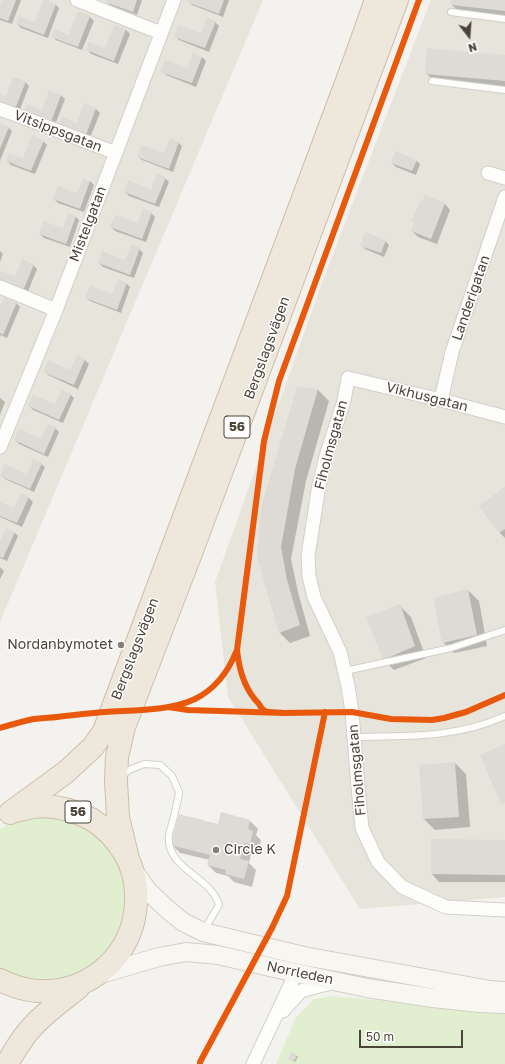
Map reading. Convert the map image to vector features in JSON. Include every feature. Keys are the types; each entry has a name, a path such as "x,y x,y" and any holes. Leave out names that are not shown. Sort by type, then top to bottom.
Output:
{"highway":[{"name":"Bergslagsvägen","path":"5,816 66,772 93,747 104,731 376,0"},
{"name":"Bergslagsvägen","path":"130,863 118,817 116,781 117,757 124,727 190,555 397,0"},
{"name":"56","path":"5,816 32,807 56,807 78,812 99,824 116,840 130,863 137,891 136,915 128,938 115,958 93,978 54,1007 34,1025 25,1035 7,1064"},
{"name":"56","path":"0,980 24,989 50,991 70,988 93,978"}],"main road":[{"name":"Norrleden","path":"130,863 147,890 166,909 183,922 203,932 304,956 490,990 505,991"},
{"name":"Norrleden","path":"93,978 159,957 186,952 218,955 296,974 368,988 433,998 505,1004"},
{"path":"296,974 304,956"}],"street":[{"path":"77,0 161,33"},
{"name":"Mistelgatan","path":"0,447 56,310 174,0"},
{"name":"Vitsippsgatan","path":"0,109 116,154"},
{"path":"488,173 505,178"},
{"name":"Landerigatan","path":"441,400 452,352 505,197"},
{"path":"0,287 56,310"},
{"name":"Vikhusgatan","path":"348,378 505,417"},
{"name":"Fiholmsgatan","path":"348,378 344,401 327,453 319,485 308,556 309,576 314,597 340,652 345,671 352,712 362,828 378,862 402,887 446,906 505,910"},
{"path":"253,1064 296,974"},
{"path":"273,1021 301,991 339,982"}],"lane":[{"path":"451,12 505,19"},
{"path":"432,81 505,90"},
{"path":"345,671 451,648 505,630"},
{"path":"354,737 434,734 467,729 495,721 505,716"},
{"path":"116,781 129,770 144,764 160,765 172,776 180,792 169,835 170,849 180,864 208,886 217,898 219,905 203,932"}],"shaded area":[{"path":"0,0 263,0 0,622"},
{"path":"431,0 505,0 505,897 360,909 228,697 215,582 323,280"}],"green space":[{"path":"38,816 67,819 93,832 114,853 125,881 127,910 118,937 101,961 76,977 48,983 19,980 0,970 0,829 8,824"},
{"path":"333,996 505,1012 505,1064 276,1064 296,1017 314,999"}],"building":[{"path":"2,0 16,0 8,21 0,18 0,5"},
{"path":"43,0 56,4 44,35 16,24 19,16 35,22"},
{"path":"106,0 137,0 133,12 105,2"},
{"path":"188,0 224,0 219,14 187,2"},
{"path":"451,0 505,0 505,11 451,5"},
{"path":"78,11 90,16 78,47 51,37 54,29 69,35"},
{"path":"207,18 216,21 205,48 174,37 178,25 201,33"},
{"path":"114,25 126,29 114,61 86,50 89,42 105,48"},
{"path":"427,48 505,55 505,81 425,74"},
{"path":"193,53 202,57 192,83 160,72 165,60 188,68"},
{"path":"13,77 26,81 15,109 0,103 0,94 6,96"},
{"path":"49,90 61,95 51,122 24,112 27,104 42,110"},
{"path":"84,103 96,108 86,135 59,125 62,117 77,123"},
{"path":"0,123 9,127 0,149"},
{"path":"32,135 44,140 31,171 6,161 9,153 23,158"},
{"path":"170,138 179,142 169,169 137,157 142,145 164,153"},
{"path":"395,151 417,160 412,171 391,163"},
{"path":"157,174 166,177 155,204 124,192 128,180 151,189"},
{"path":"83,178 90,181 80,209 53,199 58,186 77,193"},
{"path":"425,195 445,203 431,239 411,231 414,223 411,222 420,201 422,202"},
{"path":"143,208 152,212 142,239 110,227 115,215 138,223"},
{"path":"68,213 76,216 66,244 39,234 43,221 63,228"},
{"path":"365,232 386,240 381,253 360,246"},
{"path":"131,245 140,248 130,275 98,263 102,251 125,260"},
{"path":"22,259 34,264 23,291 0,281 1,271 15,276"},
{"path":"118,279 127,283 117,310 85,298 90,286 112,294"},
{"path":"4,297 17,302 3,335 0,333 0,307"},
{"path":"77,355 85,359 74,385 43,372 48,360 70,370"},
{"path":"297,386 318,389 295,469 281,547 287,580 300,625 279,633 257,556 261,508"},
{"path":"62,390 71,394 59,420 28,406 33,395 55,404"},
{"path":"48,424 56,427 44,454 14,440 19,429 41,438"},
{"path":"33,459 42,463 30,489 0,476 5,464 27,474"},
{"path":"505,487 505,529 499,533 479,506"},
{"path":"21,493 29,497 17,523 0,516 0,502 14,508"},
{"path":"6,528 15,532 3,558 0,557 0,541"},
{"path":"468,589 477,635 442,643 433,598"},
{"path":"400,604 415,646 383,660 366,617"},
{"path":"505,744 505,802 501,804 480,755"},
{"path":"455,762 459,817 423,819 419,765"},
{"name":"Circle K","path":"221,812 250,820 248,829 253,831 250,844 244,843 240,859 249,861 244,879 225,874 226,870 207,865 210,855 171,845 179,814 218,824"},
{"path":"431,839 505,840 505,875 431,874"},
{"path":"291,1052 297,1055 294,1061 288,1059"}],"cycle path":[{"path":"284,713 269,712 262,709 246,686 243,679 237,650 264,441 279,381 419,0"},
{"path":"0,728 36,719 99,712 163,708 185,703 202,695 215,685 225,673 236,652"},
{"path":"168,707 188,710 284,713 352,712 391,719 432,720 466,712 505,695"},
{"path":"200,1064 272,928 287,896 325,712"}],"place":[{"name":"Nordanbymotet","path":"121,645"},
{"name":"Circle K","path":"216,850"}]}
